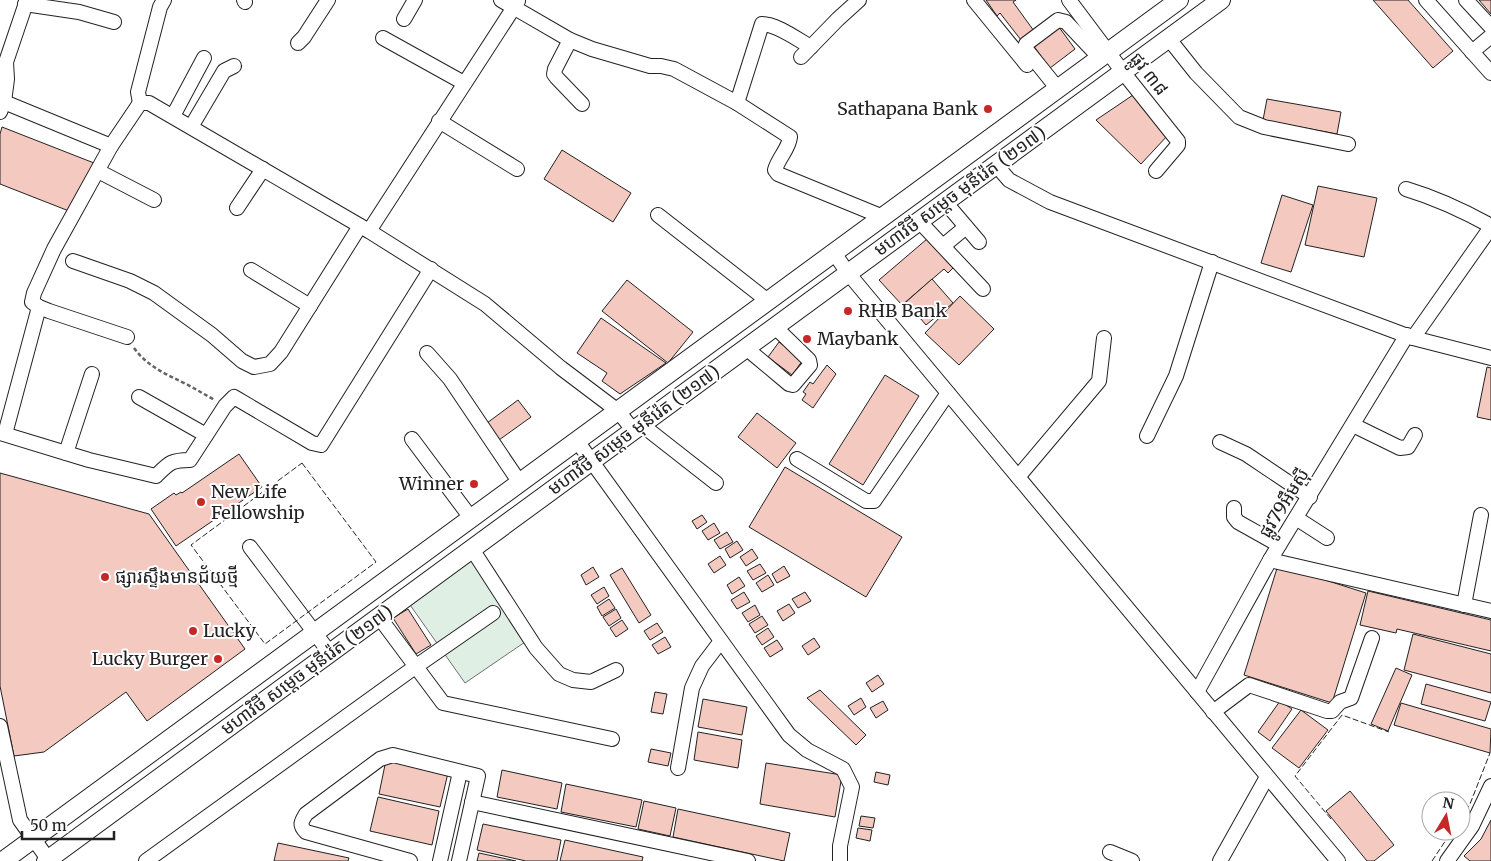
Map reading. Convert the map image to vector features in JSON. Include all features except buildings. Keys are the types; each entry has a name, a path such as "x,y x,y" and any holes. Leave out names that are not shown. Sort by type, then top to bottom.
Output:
{"main road":[{"name":"មហាវិថី សម្តេច មុនីរ៉េត (២១៧)","path":"15,859 33,839 1179,0"},
{"name":"មហាវិថី សម្តេច មុនីរ៉េត (២១៧)","path":"47,860 1221,0"}],"street":[{"path":"127,337 39,307 32,302 34,293 54,249 111,146 140,103 138,92 160,7 164,0"},
{"path":"298,43 328,0"},
{"path":"404,19 415,0"},
{"path":"501,0 516,4 570,40 592,49 650,66 674,69 737,103 790,137 789,143 776,165 775,170 778,174 883,217"},
{"path":"737,103 762,24 775,26 806,52 859,0"},
{"path":"974,0 1054,92"},
{"name":"ផ្លូវ ៣៨","path":"1069,0 1104,55 1123,72 1178,141 1178,145 1156,171"},
{"path":"1426,0 1491,73"},
{"path":"1466,0 1491,26"},
{"path":"111,146 2,107 6,78 3,61 26,2 79,12 114,22"},
{"path":"73,261 130,281 154,293 212,335 242,361 254,367 270,364 281,352 310,306 439,121 516,4"},
{"path":"1054,92 1025,48 1026,44 1032,39 1058,20 1062,20 1104,55"},
{"path":"1472,52 1491,36"},
{"path":"383,38 464,83"},
{"path":"1168,39 1196,73 1239,117 1264,127 1348,144"},
{"path":"570,40 554,74 582,104"},
{"path":"173,116 204,58"},
{"path":"191,127 224,71 234,66"},
{"path":"140,103 149,103 173,116 365,229 485,304 561,368 638,428 716,483"},
{"path":"439,121 517,169"},
{"path":"996,165 1009,180 1050,202 1410,336 1491,358"},
{"path":"237,208 263,169"},
{"path":"98,171 154,200"},
{"path":"1406,189 1445,203 1491,227"},
{"path":"945,202 979,242"},
{"path":"658,215 768,301"},
{"path":"919,221 983,289"},
{"path":"943,246 966,227"},
{"name":"ផ្លូវ79អឹមស៊ី","path":"1197,692 1270,560 1353,425 1410,336 1491,227"},
{"path":"834,253 848,273 1338,861"},
{"path":"1147,436 1176,376 1212,262"},
{"path":"39,307 3,434 66,453 156,476 167,465 176,460 190,460 225,406 234,397 312,443 321,445 431,269"},
{"path":"252,270 310,306"},
{"path":"746,348 789,384 793,384 810,364 810,360 775,327"},
{"path":"1018,477 1099,381 1104,338"},
{"path":"427,353 450,379 520,483"},
{"path":"66,453 92,374"},
{"path":"797,459 866,501 874,501 948,393"},
{"path":"139,397 206,435"},
{"path":"1353,425 1400,448 1408,447 1415,435"},
{"path":"412,439 471,518"},
{"path":"577,441 789,735 806,750 843,769 852,787 840,846 840,861"},
{"path":"1220,442 1246,454 1310,497"},
{"path":"1234,508 1234,517 1238,522 1279,545"},
{"path":"1464,604 1481,515"},
{"path":"1296,518 1327,538"},
{"path":"250,547 330,653"},
{"path":"472,549 536,648 559,674 573,680 591,682 616,670"},
{"path":"1270,560 1491,611"},
{"path":"146,861 415,667 494,613"},
{"path":"378,617 442,703 612,739"},
{"path":"1213,712 1249,685 1332,711 1340,702 1351,698 1372,638"},
{"path":"678,768 692,688 702,666 721,641"},
{"path":"0,726 20,820 47,860"},
{"path":"410,861 306,832 302,828 301,823 306,814 380,759 394,755 478,776 459,861"},
{"path":"440,861 460,772"},
{"path":"1220,861 1267,776"},
{"path":"1447,861 1472,826 1491,786"},
{"path":"472,802 748,861"},
{"path":"1110,852 1132,861"}],"path":[{"path":"127,337 135,350 147,362 164,374 225,406"}],"green space":[{"path":"470,557 528,640 465,683 408,602"}],"fence":[{"path":"302,463 376,562 265,644 191,545 302,463"},
{"path":"1331,819 1295,776 1342,715 1389,732"},
{"path":"1471,801 1490,753"},
{"path":"1432,861 1445,841"}],"place":[{"name":"Sathapana Bank","path":"988,109"},
{"name":"RHB Bank","path":"848,311"},
{"name":"Maybank","path":"807,339"},
{"name":"Winner","path":"474,484"},
{"name":"New Life Fellowship","path":"201,502"},
{"name":"ផ្សារស្ទឹងមានជ័យថ្មី","path":"105,577"},
{"name":"Lucky","path":"193,631"},
{"name":"Lucky Burger","path":"218,659"}]}
